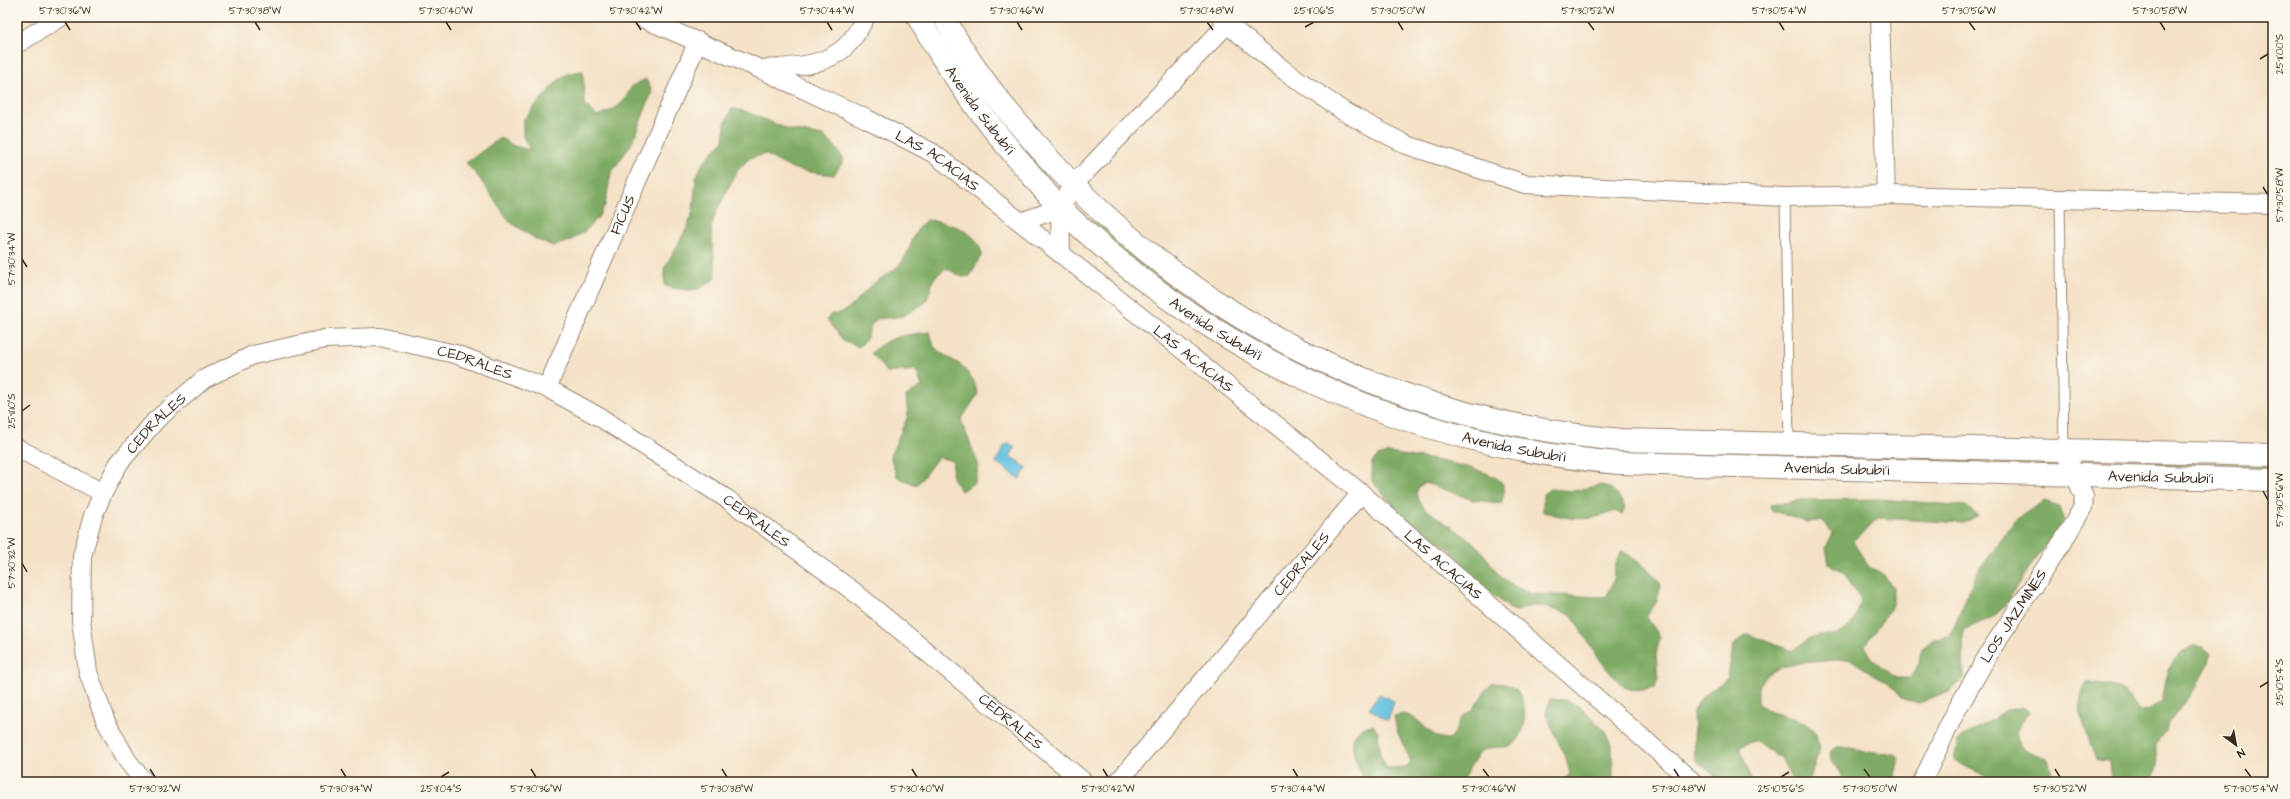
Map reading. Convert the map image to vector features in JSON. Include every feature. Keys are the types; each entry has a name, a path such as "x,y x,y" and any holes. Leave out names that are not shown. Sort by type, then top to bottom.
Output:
{"street":[{"path":"17,44 61,17"},
{"name":"LAS ACACIAS","path":"640,17 760,69 867,119 933,153 1361,493 1693,782"},
{"path":"760,69 796,66 826,60 849,44 866,17"},
{"name":"Avenida Sububi'i","path":"918,17 981,115 1060,208 1125,264 1190,314 1241,346 1315,384 1359,404 1424,426 1499,446 1563,458 1619,463 2273,480"},
{"name":"Avenida Sububi'i","path":"944,17 1000,102 1073,185 1142,249 1222,306 1284,343 1369,382 1435,404 1504,422 1568,435 1621,440 2273,455"},
{"path":"1880,17 1886,195"},
{"path":"1061,254 1060,208 1073,185 1228,19 1285,71 1346,113 1407,146 1525,184 1785,197 1886,195 2273,204"},
{"name":"FICUS","path":"547,388 698,41"},
{"path":"1021,222 1060,208"},
{"name":"CEDRALES","path":"144,782 127,760 105,720 88,672 81,620 82,556 93,516 103,492 119,463 156,420 204,379 260,353 325,339 380,337 455,354 547,388 601,418 726,499 853,591 1084,782"},
{"path":"17,448 103,492"},
{"name":"LOS JAZMINES","path":"1922,782 1955,713 1992,648 2077,519 2083,507 2084,496 2064,450"},
{"name":"CEDRALES","path":"1118,782 1361,493"}],"lane":[{"path":"1785,197 1789,444"},
{"path":"2060,199 2064,450"}],"green space":[{"path":"583,71 585,105 597,116 619,106 626,98 632,86 646,79 652,92 632,143 611,173 605,205 597,219 585,231 570,241 553,246 537,240 510,222 477,175 466,163 500,138 514,146 530,150 523,136 523,120 556,82 568,73"},
{"path":"732,108 747,112 790,130 823,136 835,146 844,160 834,175 791,168 766,154 750,158 738,169 716,212 711,228 716,278 697,289 692,290 665,286 664,269 688,226 693,211 696,178 702,164 724,140 725,124"},
{"path":"1094,218 1176,287 1173,289 1133,259 1091,221"},
{"path":"927,220 953,225 968,233 979,245 982,254 970,276 962,277 946,268 934,278 926,302 903,316 877,319 871,325 866,340 859,347 843,340 827,320 831,314 839,314 850,307 874,283 898,266 905,258 918,229"},
{"path":"1217,314 1290,356 1365,391 1433,413 1502,431 2053,462 2051,464 1620,453 1587,450 1522,440 1458,426 1426,417 1344,388 1306,370 1214,317"},
{"path":"930,332 934,347 961,365 972,378 978,394 961,420 979,466 975,482 961,491 952,478 953,461 938,457 917,485 897,477 890,456 908,416 906,396 922,386 916,370 887,373 871,353 891,339 905,335"},
{"path":"1388,453 1430,459 1463,466 1491,475 1502,483 1504,486 1504,495 1501,503 1473,500 1426,483 1419,486 1416,494 1424,508 1476,544 1500,576 1514,586 1532,594 1605,597 1611,587 1616,562 1622,551 1649,570 1661,585 1656,603 1646,616 1660,637 1656,654 1658,680 1655,687 1633,690 1622,684 1605,667 1571,614 1540,606 1531,606 1517,611 1510,609 1482,586 1451,550 1403,517 1372,481 1372,462 1378,456"},
{"path":"2126,462 2273,464 2273,469 2127,466"},
{"path":"1600,485 1609,488 1618,495 1625,507 1622,515 1615,511 1595,517 1579,519 1543,512 1543,494 1550,489 1573,491"},
{"path":"1881,499 1966,506 1978,516 1963,523 1878,518 1853,542 1869,567 1883,574 1893,588 1893,605 1865,645 1872,659 1896,678 1911,678 1919,664 1921,649 1934,639 1950,636 1976,575 2015,520 2044,501 2059,506 2064,521 2033,562 2005,606 1993,617 1963,630 1964,678 1951,690 1919,703 1904,699 1893,687 1850,659 1800,663 1782,667 1767,674 1758,688 1758,704 1771,712 1805,722 1816,733 1819,749 1810,780 1793,782 1781,758 1754,741 1739,747 1751,777 1751,782 1725,782 1695,761 1693,711 1702,697 1728,678 1733,645 1747,634 1792,651 1813,637 1820,635 1832,635 1844,631 1855,618 1861,601 1844,573 1829,564 1826,548 1833,533 1823,521 1806,522 1771,510 1770,505 1802,500"},
{"path":"2195,647 2204,648 2210,654 2209,663 2196,688 2168,723 2166,731 2156,744 2157,768 2153,777 2149,782 2111,782 2109,761 2096,760 2080,713 2081,697 2087,682 2120,689 2126,693 2136,708 2144,711 2163,701 2165,684 2170,667 2180,654 2187,649"},
{"path":"1492,683 1505,684 1513,687 1518,691 1524,705 1525,714 1523,730 1516,742 1505,747 1492,747 1484,750 1474,760 1461,782 1366,782 1358,766 1353,748 1353,740 1356,733 1363,728 1373,725 1378,731 1380,755 1387,768 1405,767 1411,762 1397,731 1394,716 1402,714 1408,715 1435,735 1446,739 1450,738 1463,717 1474,708 1484,692"},
{"path":"1550,699 1566,700 1580,707 1605,731 1612,746 1613,780 1611,782 1564,782 1570,774 1566,759 1546,714"},
{"path":"2023,707 2029,712 2015,732 2019,743 2026,751 2036,756 2048,759 2054,782 2027,782 2002,779 1966,767 1954,759 1958,742 1963,736 2006,711"},
{"path":"1836,747 1850,748 1879,754 1893,753 1899,758 1895,775 1899,782 1846,782 1831,760 1830,752"}],"water":[{"path":"1010,443 1015,448 1010,456 1027,468 1020,479 996,462 1005,445"},
{"path":"1379,694 1394,701 1388,721 1369,708"}]}
